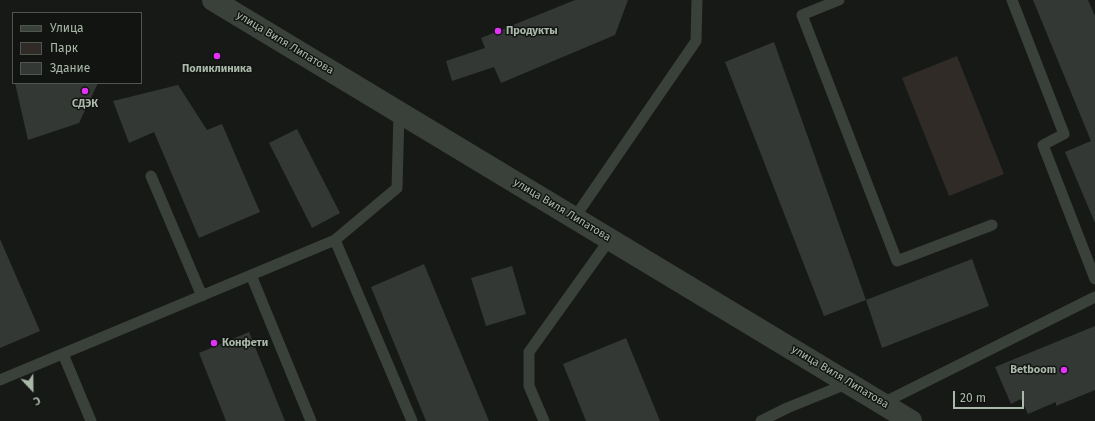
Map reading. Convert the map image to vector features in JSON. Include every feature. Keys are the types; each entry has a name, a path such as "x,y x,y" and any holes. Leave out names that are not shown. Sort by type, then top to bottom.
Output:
{"street":[{"name":"улица Виля Липатова","path":"213,0 849,382 911,421"}],"lane":[{"path":"575,218 696,41 697,0"},
{"path":"839,0 802,15 897,261 992,225"},
{"path":"1012,0 1064,134 1043,145 1095,279"},
{"path":"0,380 334,240 397,188 399,112"},
{"path":"150,176 202,296"},
{"path":"544,421 529,386 529,352 610,239"},
{"path":"334,240 412,421"},
{"path":"251,275 311,421"},
{"path":"883,403 1095,297"},
{"path":"63,354 91,421"},
{"path":"762,421 787,408 849,382"}],"green space":[{"path":"957,56 1004,174 949,196 902,78"}],"building":[{"path":"575,0 628,0 615,35 501,83 494,67 452,81 446,61 485,48 481,38"},
{"path":"1033,0 1088,0 1095,16 1095,223 1065,152 1091,141"},
{"path":"774,42 866,300 824,316 725,62"},
{"path":"15,84 98,84 79,123 28,140"},
{"path":"178,85 207,130 222,124 260,212 199,238 154,132 129,143 113,101"},
{"path":"297,129 340,213 312,228 269,143"},
{"path":"0,239 40,331 0,348"},
{"path":"972,259 989,306 882,348 866,300"},
{"path":"424,264 489,421 426,421 371,287"},
{"path":"512,266 526,314 486,326 471,278"},
{"path":"1095,326 1095,390 1056,406 1056,402 1028,414 1021,399 1011,404 995,367"},
{"path":"249,332 285,421 226,421 199,353"},
{"path":"626,338 660,421 586,421 563,364"}],"place":[{"name":"Продукты","path":"498,31"},
{"name":"Поликлиника","path":"217,56"},
{"name":"СДЭК","path":"85,91"},
{"name":"Конфети","path":"214,343"},
{"name":"Betboom","path":"1064,370"}]}
